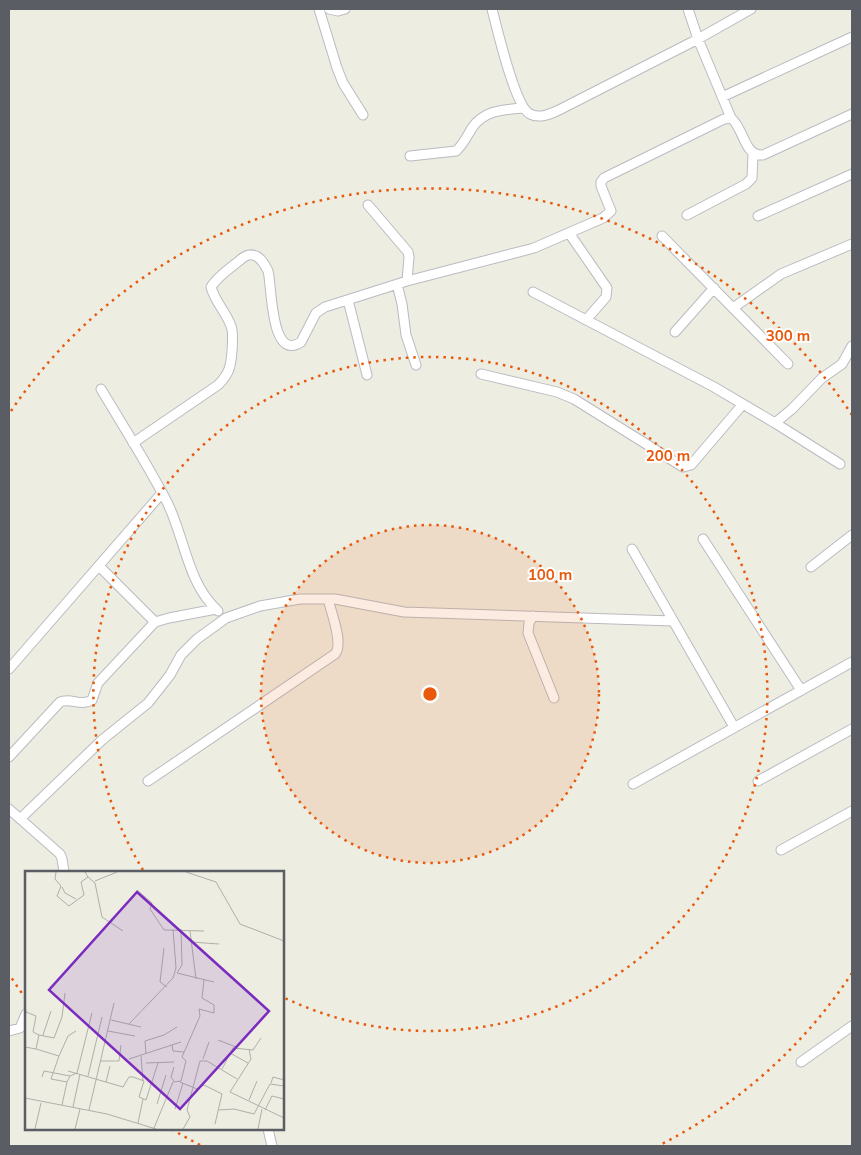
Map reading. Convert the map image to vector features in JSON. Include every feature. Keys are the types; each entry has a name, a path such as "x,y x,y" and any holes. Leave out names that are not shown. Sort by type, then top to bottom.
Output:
{"street":[{"path":"319,9 343,83 363,115"},
{"path":"329,9 345,9"},
{"path":"492,9 522,108 528,113 542,116 550,114 698,39 752,9"},
{"path":"687,215 746,184 752,178 753,154 738,124 731,118 698,39 688,9"},
{"path":"722,97 852,38"},
{"path":"410,156 456,151 475,124 488,114 499,110 522,108"},
{"path":"753,154 763,155 852,114"},
{"path":"132,443 218,384 225,377 230,367 233,331 231,324 214,296 212,288 215,282 242,258 253,255 264,264 270,281 272,309 276,324 281,338 286,344 292,346 301,342 310,322 320,310 407,281 534,248 604,218 611,211 601,182 604,178 724,119 731,118"},
{"path":"758,216 852,174"},
{"path":"368,205 408,252 407,281"},
{"path":"569,233 607,288 606,296 586,320"},
{"path":"662,236 788,364"},
{"path":"733,308 781,274 852,244"},
{"path":"397,284 406,335 416,365"},
{"path":"674,332 714,288"},
{"path":"533,292 714,387 840,464"},
{"path":"348,300 367,375"},
{"path":"774,423 822,378 842,364 852,346"},
{"path":"481,374 557,392 574,399 683,467 691,465 743,404"},
{"path":"101,389 170,508 198,587 203,596 226,618"},
{"path":"9,670 162,493"},
{"path":"811,567 852,535"},
{"path":"703,539 801,690"},
{"path":"632,549 734,728"},
{"path":"99,566 155,622"},
{"path":"20,820 102,740 148,703 189,646 205,632 226,618 260,606 300,599 335,599 404,612 674,621"},
{"path":"148,780 336,654 339,646 338,638 328,599"},
{"path":"9,757 60,702 66,699 84,704 92,700 98,683 155,622 216,610"},
{"path":"533,616 529,623 528,632 554,698"},
{"path":"633,784 852,662"},
{"path":"758,781 852,729"},
{"path":"9,809 60,854 64,871"},
{"path":"781,850 852,811"},
{"path":"9,1031 20,1028 25,1016"},
{"path":"801,1062 852,1026"},
{"path":"268,1130 272,1146"}]}
